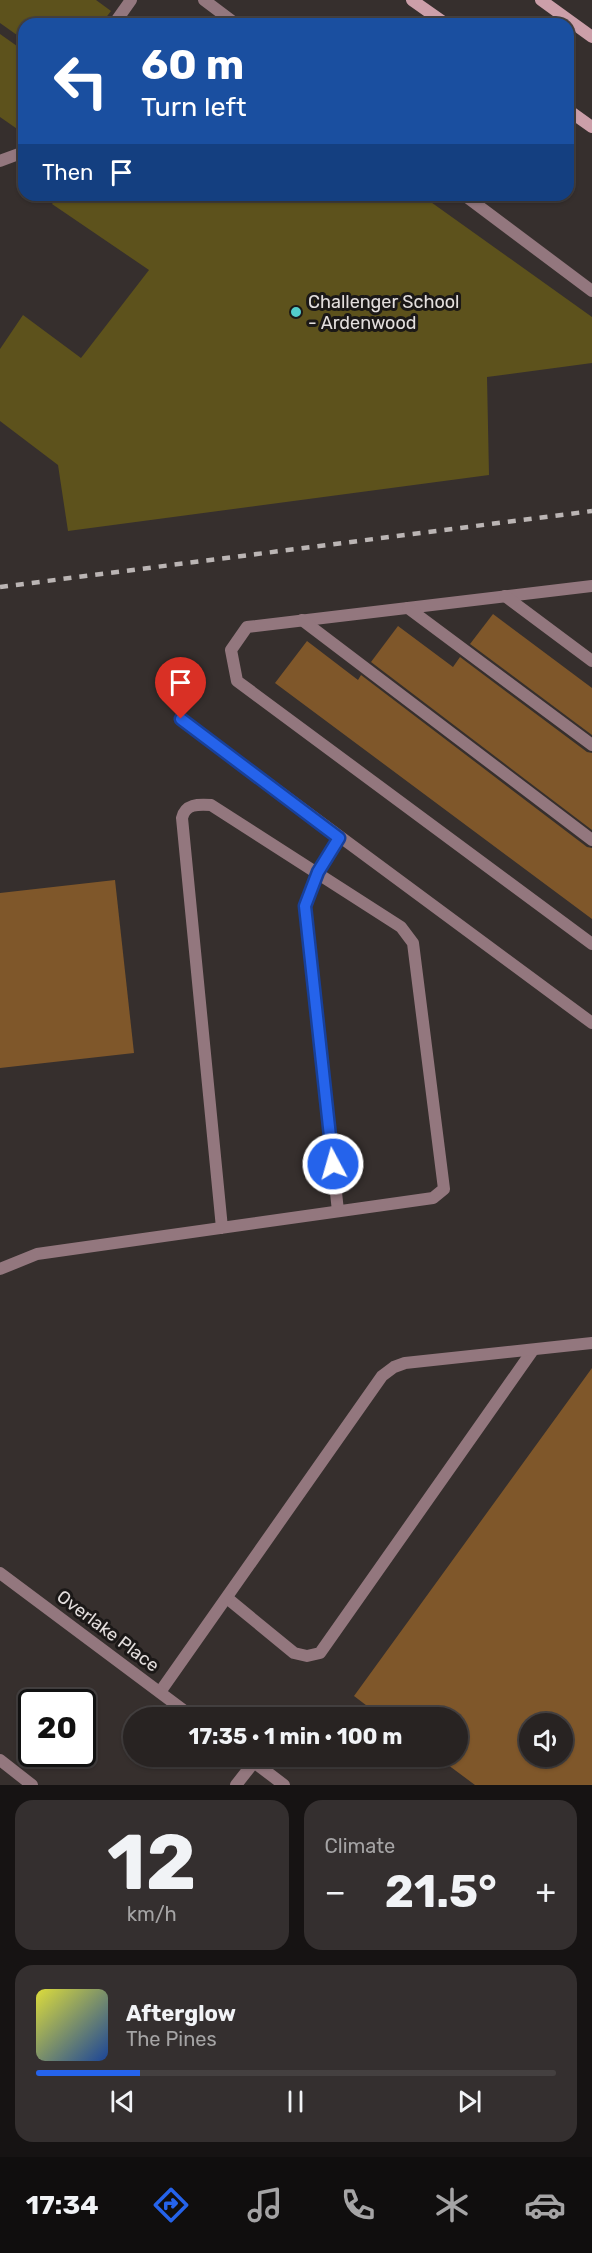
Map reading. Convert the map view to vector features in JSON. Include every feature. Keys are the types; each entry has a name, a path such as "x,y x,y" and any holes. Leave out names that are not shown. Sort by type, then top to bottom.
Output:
{"main road":[{"path":"412,0 438,18"},
{"path":"541,0 566,18"},
{"path":"574,24 592,37"},
{"path":"574,114 592,127"}],"street":[{"path":"118,18 131,0"},
{"path":"204,0 228,18"},
{"path":"0,161 18,154"},
{"path":"472,201 592,291"},
{"path":"592,586 247,627 231,650 237,681 592,944"},
{"path":"505,596 592,662"},
{"path":"408,608 592,745"},
{"path":"302,620 592,840"},
{"path":"181,719 592,1023"},
{"path":"0,1269 37,1254 222,1228 338,1211 432,1198 444,1189 445,1179 413,943 401,927 211,805 189,806 182,818 222,1228"},
{"path":"338,1211 305,906 318,872 339,838"},
{"path":"160,1692 382,1376 394,1367 405,1364 592,1343"},
{"path":"227,1598 294,1653 307,1656 320,1653 533,1350"},
{"name":"Overlake Place","path":"0,1573 180,1707"},
{"path":"0,1760 32,1785"},
{"path":"236,1785 246,1767"},
{"path":"260,1767 284,1785"}],"shaded area":[{"path":"0,0 96,0 111,11 106,18 18,18 18,36 0,23"},
{"path":"0,34 18,47 18,130 0,117"},
{"name":"Challenger School - Ardenwood","path":"54,201 429,201 592,317 592,363 487,377 489,475 68,531 58,465 0,421 0,349 23,315 81,358 149,270 52,204"}],"building":[{"path":"493,614 592,688 592,735 470,644"},
{"path":"398,626 453,667 460,657 587,752 592,753 592,830 371,662"},
{"path":"307,641 358,680 361,675 587,847 592,848 592,919 275,683"},
{"path":"115,880 134,1053 0,1068 0,893"},
{"path":"592,1368 592,1785 475,1785 451,1767 468,1767 468,1707 368,1707 354,1696"}],"railway":[{"path":"0,587 592,511"}],"place":[{"name":"Challenger School - Ardenwood","path":"296,312"}],"route":[{"path":"181,719 339,838 318,872 305,906 333,1164"}]}
